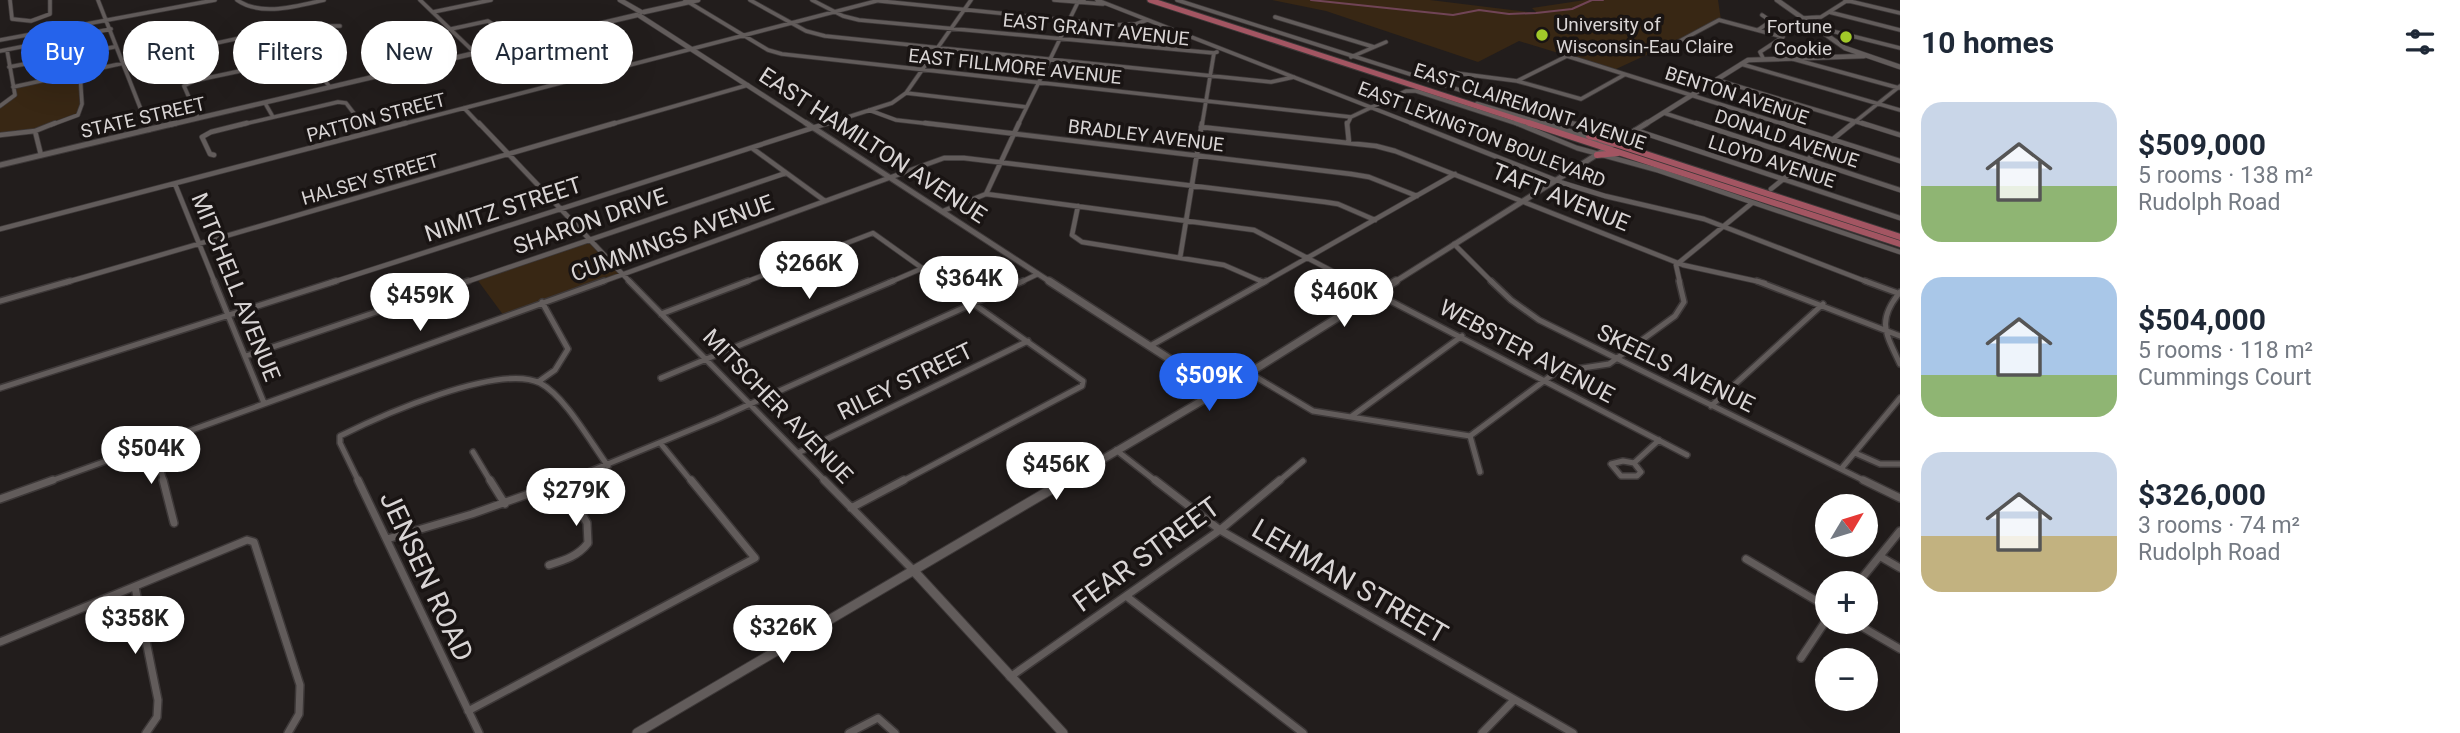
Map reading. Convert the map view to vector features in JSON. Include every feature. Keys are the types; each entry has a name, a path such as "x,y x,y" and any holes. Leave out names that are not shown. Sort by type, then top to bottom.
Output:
{"main road":[{"name":"EAST CLAIREMONT AVENUE","path":"1150,0 1418,87 1721,179 1900,240"},
{"name":"EAST CLAIREMONT AVENUE","path":"1164,0 1589,136 1635,156 1738,190 1900,240"},
{"path":"1589,136 1604,139 1628,134"},
{"path":"1597,155 1616,153 1635,156"}],"street":[{"path":"10,0 12,19 20,21 45,18 50,14 50,0"},
{"path":"98,0 111,29 114,47 149,130"},
{"path":"0,40 215,0"},
{"path":"237,0 244,6 262,8 324,0"},
{"path":"420,0 442,21"},
{"path":"433,12 491,0"},
{"path":"620,0 640,14"},
{"name":"STATE STREET","path":"611,21 698,0"},
{"path":"750,0 791,23 825,36 1271,82 1294,77"},
{"name":"EAST GRANT AVENUE","path":"812,0 859,20 1214,53"},
{"path":"878,0 1126,25 1147,20"},
{"name":"PATTON STREET","path":"0,229 878,0"},
{"name":"NIMITZ STREET","path":"0,388 892,103 906,93 971,0"},
{"path":"1054,0 1110,5"},
{"path":"943,211 986,194 1068,20 1078,2 1084,0"},
{"name":"EAST LEXINGTON BOULEVARD","path":"1097,0 1557,180 1605,196 1688,214 1900,293"},
{"path":"1177,0 1564,123 1628,134"},
{"path":"1777,0 1845,48 1900,68"},
{"path":"1803,18 1817,18 1847,0 1900,13"},
{"name":"EAST FILLMORE AVENUE","path":"687,1 768,50 782,54 1351,117"},
{"path":"1829,12 1900,30"},
{"name":"EAST HAMILTON AVENUE","path":"640,14 1219,391"},
{"path":"1758,30 1771,21 1762,15"},
{"path":"1275,17 1374,47"},
{"path":"1678,45 1678,42 1719,20 1783,37 1759,54 1763,58"},
{"path":"1816,27 1900,48"},
{"path":"0,51 111,29"},
{"path":"457,36 471,49"},
{"path":"109,67 233,39"},
{"path":"1351,57 1386,42"},
{"path":"9,67 114,47"},
{"path":"0,106 12,100 15,95 8,50"},
{"path":"1181,258 1214,53 1223,50"},
{"name":"STATE STREET","path":"0,165 471,54"},
{"path":"1517,81 1566,56"},
{"name":"BENTON AVENUE","path":"1566,56 1900,161"},
{"path":"637,733 1249,373 1741,64 1763,58 1864,56"},
{"path":"198,118 184,86 193,81 306,57 330,88"},
{"path":"1790,58 1899,87"},
{"path":"1741,64 1900,110"},
{"path":"1429,80 1455,73 1517,81 1578,99 1625,75"},
{"path":"1717,80 1900,135"},
{"path":"13,87 27,84"},
{"path":"0,135 35,131 78,115 82,104 81,84"},
{"name":"HALSEY STREET","path":"0,300 748,85"},
{"path":"1771,189 1899,87"},
{"path":"1349,143 1347,121 1351,117 1409,90 1518,124 1597,155 1650,168 1900,252"},
{"path":"906,93 1027,107"},
{"path":"214,155 210,153 203,136 273,117 343,102 356,116 355,120"},
{"path":"265,103 273,117"},
{"name":"MITSCHER AVENUE","path":"464,108 913,570 1061,733"},
{"name":"BRADLEY AVENUE","path":"869,110 896,120 1360,175 1417,196"},
{"name":"DONALD AVENUE","path":"1664,113 1900,190"},
{"name":"TAFT AVENUE","path":"1201,127 1349,143 1395,151 1678,263 1768,283 1900,335"},
{"name":"LLOYD AVENUE","path":"1636,130 1900,218"},
{"path":"35,131 41,155"},
{"path":"752,148 825,201"},
{"name":"CUMMINGS AVENUE","path":"0,499 944,158 1001,162 1338,205 1375,220"},
{"name":"SHARON DRIVE","path":"246,356 786,173"},
{"path":"1150,346 1455,174"},
{"name":"MITCHELL AVENUE","path":"175,184 264,403"},
{"name":"WEBSTER AVENUE","path":"986,194 1254,230 1687,455"},
{"path":"1249,373 1312,411 1470,436 1546,380 1567,369 1599,368 1617,359 1675,316 1684,302 1675,267 1752,203"},
{"path":"1079,206 1072,235 1082,242 1224,265 1263,282"},
{"path":"662,314 873,233 1083,381 1082,386 851,508"},
{"name":"SKEELS AVENUE","path":"1454,244 1525,311 1900,498"},
{"path":"661,378 923,268"},
{"path":"387,539 564,484 661,444 1038,274"},
{"path":"1900,293 1887,310 1883,329 1900,364"},
{"path":"542,302 568,349 555,370 538,382 552,392 608,466"},
{"path":"1711,405 1823,304"},
{"path":"1352,416 1364,404 1462,336"},
{"name":"RILEY STREET","path":"798,453 1028,341"},
{"name":"JENSEN ROAD","path":"479,733 340,443 340,436 484,381 522,378 538,382"},
{"path":"1842,469 1900,398"},
{"path":"1470,436 1480,472"},
{"path":"1634,463 1659,440"},
{"path":"154,444 174,523"},
{"path":"468,711 755,558 661,444"},
{"name":"LEHMAN STREET","path":"1116,450 1220,530 1573,733"},
{"path":"473,452 505,504"},
{"path":"1855,453 1880,464 1900,464"},
{"name":"FEAR STREET","path":"1010,677 1220,530 1303,461"},
{"path":"549,565 575,556 584,548 591,533 589,523 564,484"},
{"path":"1869,571 1900,531"},
{"path":"0,642 247,540 254,542 300,685 299,714 288,733"},
{"path":"1881,557 1900,568"},
{"path":"1746,559 1815,600"},
{"path":"135,587 158,700 157,716 148,731"},
{"path":"1126,596 1303,733"},
{"path":"1801,657 1817,634"},
{"path":"1874,634 1900,649"},
{"path":"1482,733 1514,699"},
{"path":"849,733 878,718 895,733"}],"shaded area":[{"name":"University of Wisconsin-Eau Claire","path":"1272,0 1430,0 1537,13 1532,8 1585,0 1718,0 1721,20 1614,70 1519,41 1478,62 1326,11"},
{"path":"27,84 81,84 82,104 78,115 52,127 0,135 0,106 15,95 13,87"},
{"path":"590,240 623,274 504,316 476,278"}],"waterway":[{"path":"1311,0 1453,15 1479,10 1509,14 1536,13 1572,9 1592,0 1603,0"}],"place":[{"name":"University of Wisconsin-Eau Claire","path":"1542,35"},
{"name":"Fortune Cookie","path":"1846,37"}]}
